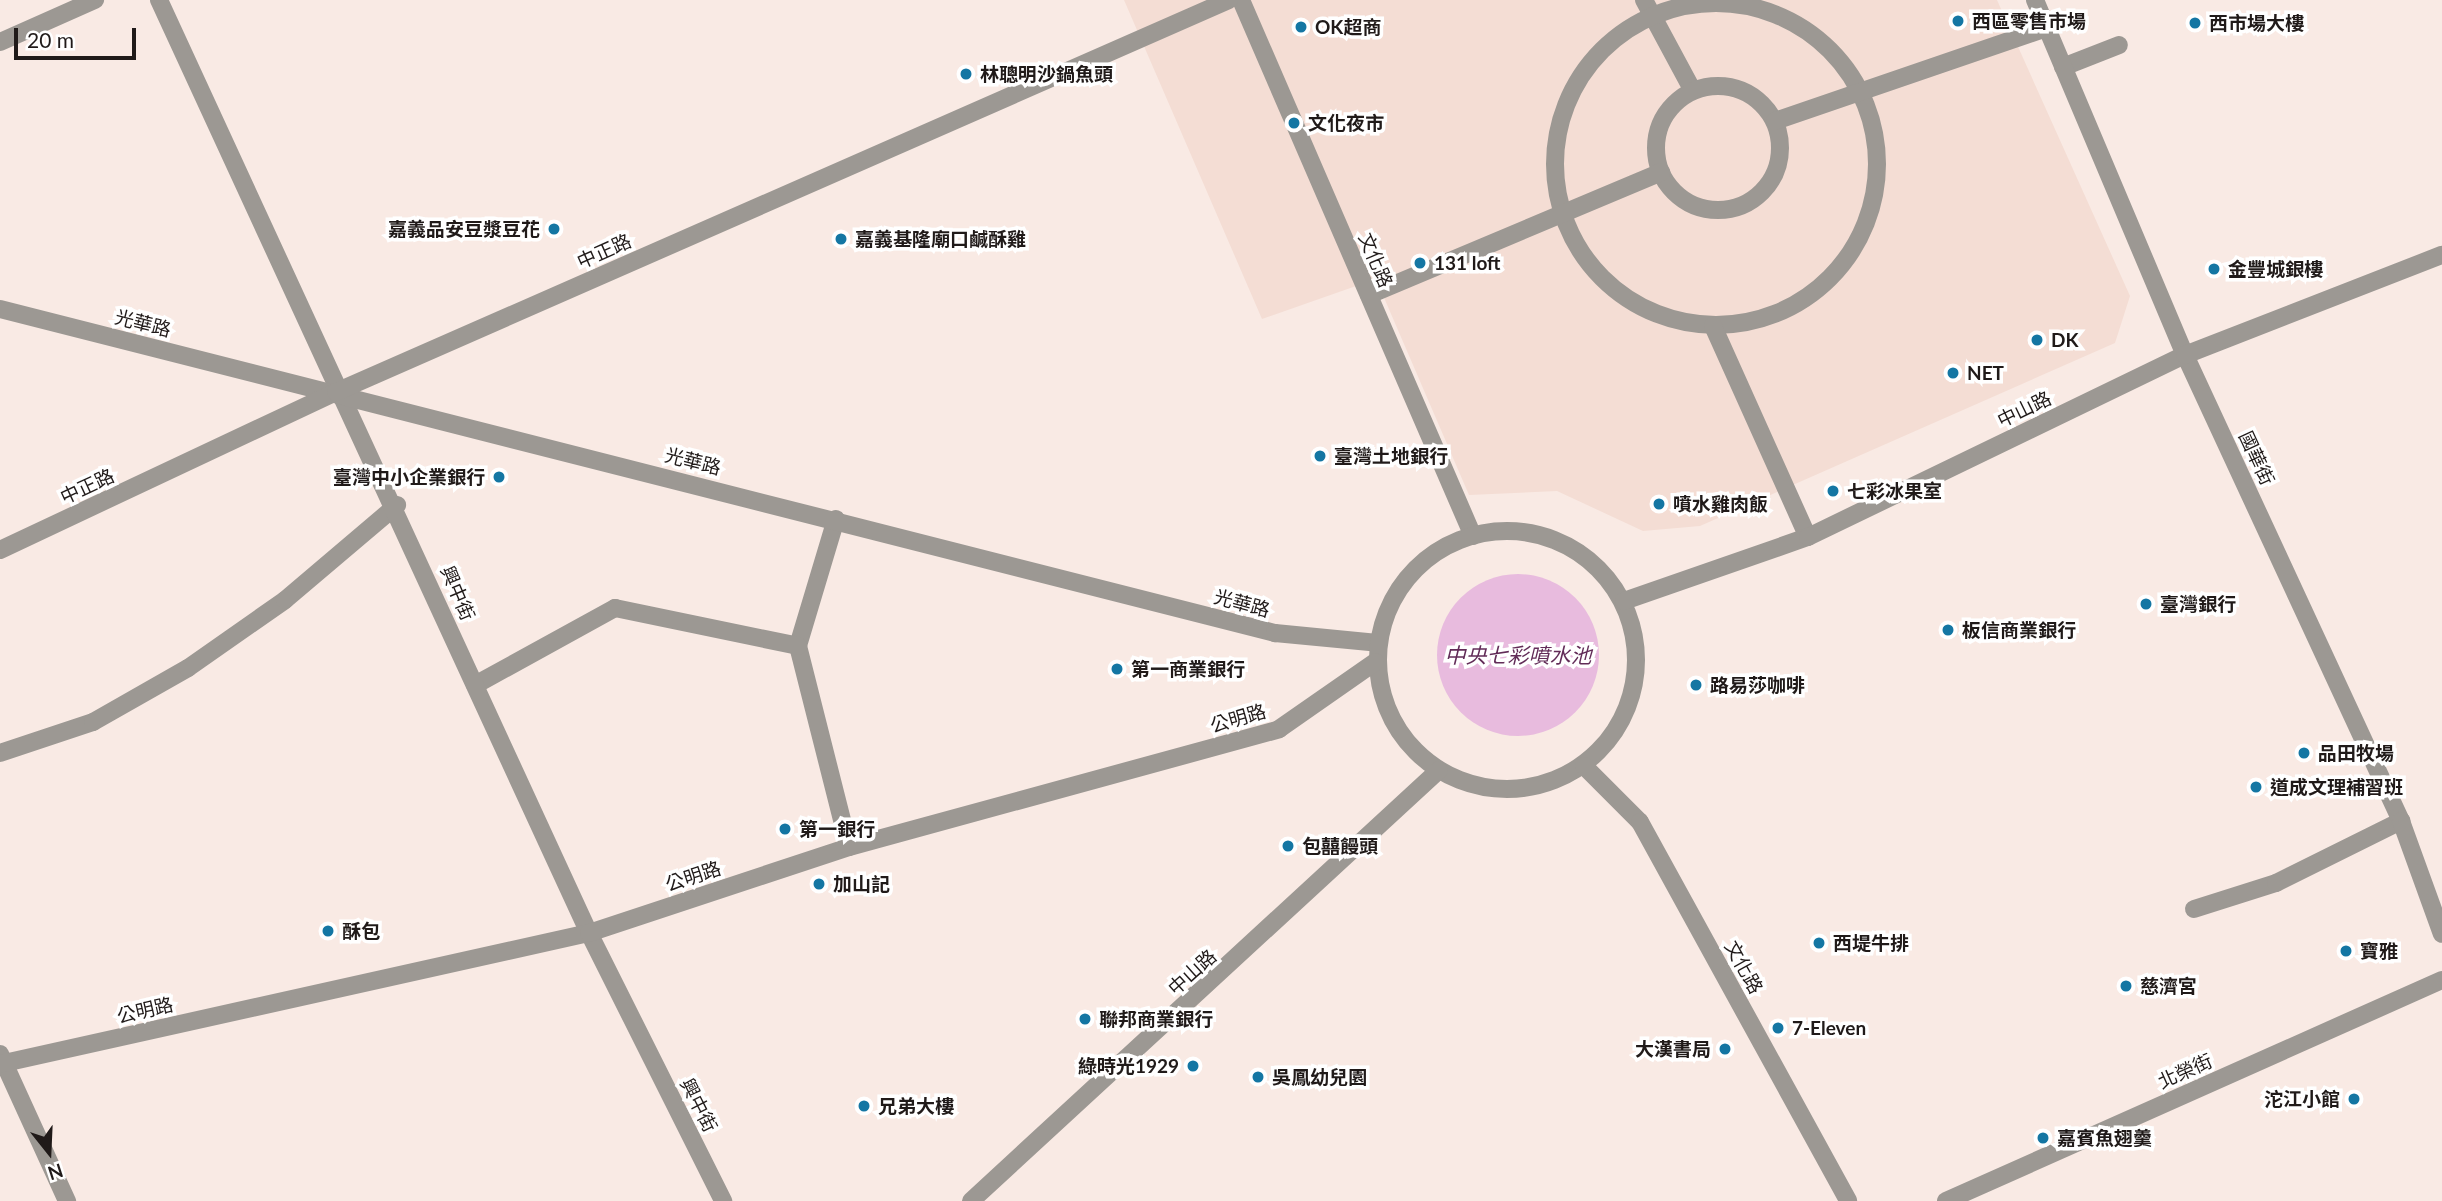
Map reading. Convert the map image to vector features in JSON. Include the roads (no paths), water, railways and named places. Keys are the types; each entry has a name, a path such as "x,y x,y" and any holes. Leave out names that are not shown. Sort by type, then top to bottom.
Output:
{"street":[{"path":"0,42 95,0"},
{"name":"興中街","path":"159,0 335,392 397,505 475,685 589,933 723,1201"},
{"name":"中正路","path":"0,550 335,392 1229,0"},
{"name":"文化路","path":"1241,0 1473,536"},
{"path":"1644,0 1693,91"},
{"name":"國華街","path":"2035,0 2185,355 2401,821 2442,934"},
{"path":"1735,3 1787,17 1831,49 1863,92 1877,137 1878,185 1864,230 1839,270 1792,305 1760,320 1713,326 1663,317 1619,294 1584,259 1562,214 1554,162 1564,108 1590,62 1631,27 1681,6 1735,3"},
{"path":"1775,121 2046,28"},
{"path":"2063,67 2119,46"},
{"path":"1731,86 1765,105 1775,121 1780,160 1760,194 1743,205 1704,209 1671,189 1661,172 1657,134 1676,101 1693,91 1731,86"},
{"path":"1369,295 1661,172"},
{"name":"中山路","path":"1624,601 1808,537 2185,355 2442,255"},
{"name":"光華路","path":"0,309 836,519 1275,633 1378,643"},
{"path":"1713,326 1808,537"},
{"path":"0,753 93,722 188,668 285,600 397,505"},
{"path":"836,519 798,646 849,847"},
{"path":"1533,533 1568,545 1598,566 1624,601 1637,665 1631,701 1615,733 1584,766 1553,782 1512,790 1471,785 1439,770 1404,740 1375,662 1378,643 1405,579 1430,555 1473,536 1533,533"},
{"path":"475,685 615,608 798,646"},
{"name":"公明路","path":"1,1060 589,933 849,847 1279,729 1375,662"},
{"name":"文化路","path":"1584,766 1640,822 1848,1201"},
{"name":"中山路","path":"971,1201 1439,770"},
{"path":"2194,909 2276,883 2401,821"},
{"name":"北榮街","path":"1946,1201 2442,980"},
{"path":"1,1060 67,1201"}],"water":[{"name":"中央七彩噴水池","path":"1518,574 1549,581 1575,598 1592,624 1599,655 1592,686 1575,712 1549,729 1518,736 1487,729 1461,712 1444,686 1437,655 1444,624 1461,598 1487,581"}],"place":[{"name":"西區零售市場","path":"1958,21"},
{"name":"西市場大樓","path":"2195,23"},
{"name":"OK超商","path":"1301,27"},
{"name":"林聰明沙鍋魚頭","path":"966,74"},
{"name":"文化夜市","path":"1294,123"},
{"name":"嘉義品安豆漿豆花","path":"554,229"},
{"name":"嘉義基隆廟口鹹酥雞","path":"841,239"},
{"name":"131 loft","path":"1420,263"},
{"name":"金豐城銀樓","path":"2214,269"},
{"name":"DK","path":"2037,340"},
{"name":"NET","path":"1953,373"},
{"name":"臺灣土地銀行","path":"1320,456"},
{"name":"臺灣中小企業銀行","path":"499,477"},
{"name":"七彩冰果室","path":"1833,491"},
{"name":"噴水雞肉飯","path":"1659,504"},
{"name":"臺灣銀行","path":"2146,604"},
{"name":"板信商業銀行","path":"1948,630"},
{"name":"第一商業銀行","path":"1117,669"},
{"name":"路易莎咖啡","path":"1696,685"},
{"name":"品田牧場","path":"2304,753"},
{"name":"道成文理補習班","path":"2256,787"},
{"name":"第一銀行","path":"785,829"},
{"name":"包囍饅頭","path":"1288,846"},
{"name":"加山記","path":"819,884"},
{"name":"酥包","path":"328,931"},
{"name":"西堤牛排","path":"1819,943"},
{"name":"寶雅","path":"2346,951"},
{"name":"慈濟宮","path":"2126,986"},
{"name":"聯邦商業銀行","path":"1085,1019"},
{"name":"7-Eleven","path":"1778,1028"},
{"name":"大漢書局","path":"1725,1049"},
{"name":"綠時光1929","path":"1193,1066"},
{"name":"吳鳳幼兒園","path":"1258,1077"},
{"name":"沱江小館","path":"2354,1099"},
{"name":"兄弟大樓","path":"864,1106"},
{"name":"嘉賓魚翅羹","path":"2043,1138"}]}
